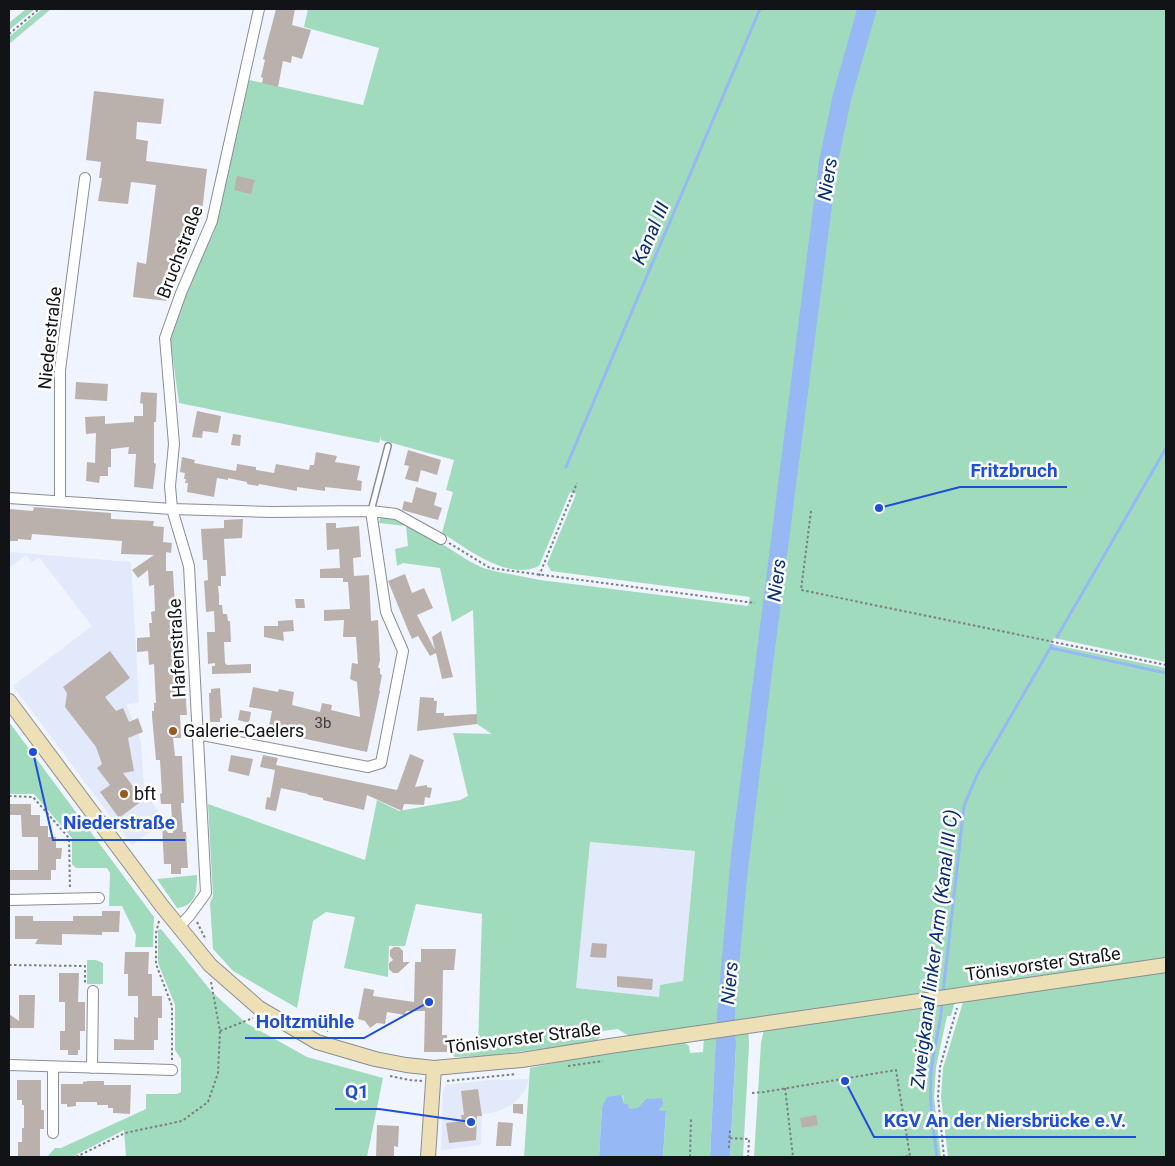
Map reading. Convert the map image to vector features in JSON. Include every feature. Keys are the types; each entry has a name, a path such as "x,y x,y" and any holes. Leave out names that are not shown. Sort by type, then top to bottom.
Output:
{"main road":[{"name":"Tönisvorster Straße","path":"9,701 162,906 210,965 259,1008 317,1042 375,1059 434,1068 522,1060 1166,965"},
{"path":"428,1157 434,1068"}],"street":[{"name":"Bruchstraße","path":"172,509 170,486 174,444 165,338 181,293 212,221 259,9"},
{"name":"Niederstraße","path":"60,502 60,370 85,178"},
{"path":"9,498 172,509 270,512 371,511 396,514 441,539"},
{"name":"Hafenstraße","path":"172,509 188,566 206,893 179,927"},
{"path":"197,734 368,767 381,764 403,651 386,612 371,511"},
{"path":"9,900 99,898"},
{"path":"92,1068 93,991"},
{"path":"9,1065 172,1070"},
{"path":"53,1067 53,1133"}],"lane":[{"path":"371,511 388,446"}],"path":[{"path":"9,34 39,9"},
{"path":"539,576 577,483"},
{"path":"811,511 801,590 1166,665"},
{"path":"441,539 490,568 539,576 755,603"},
{"path":"9,796 33,796 69,838 70,899"},
{"path":"162,906 156,933 156,964 172,1006 172,1070"},
{"path":"9,965 85,966 85,991 93,991"},
{"path":"76,1157 125,1133 182,1121 208,1102 218,1073 220,1031 211,984 210,965"},
{"path":"944,1157 938,1097 940,1067 960,995"},
{"path":"220,1031 253,1018"},
{"path":"752,1092 896,1070 910,1156 901,1157"},
{"path":"785,1088 793,1157"},
{"path":"690,1157 691,1117"},
{"path":"729,1148 730,1128"},
{"path":"730,1138 748,1139 748,1157"}],"shaded area":[{"path":"9,552 131,562 139,703 126,704 141,741 144,791 165,821 132,845 13,686 92,626 39,557 32,562 26,555 9,568"},
{"path":"590,842 695,851 683,981 660,985 659,997 576,988"},
{"path":"529,1079 525,1091 512,1105 496,1112 482,1114 481,1145 441,1150 443,1092 446,1085 489,1080"}],"green space":[{"path":"26,9 35,9 9,30 9,23"},
{"path":"42,9 51,9 9,44 9,37"},
{"path":"308,9 1166,9 1166,662 1054,638 1050,644 1166,668 1166,960 955,1001 951,1016 947,1016 936,1067 934,1097 941,1157 754,1157 761,1043 764,1029 937,992 748,1019 749,1045 743,1157 730,1157 736,1046 735,1015 717,1018 710,1157 663,1157 666,1111 629,1109 624,1104 623,1095 602,1107 599,1157 524,1157 530,1068 567,1060 684,1042 689,1046 690,1053 703,1052 705,1025 639,1036 628,1035 618,1029 603,1031 595,1042 487,1056 454,1057 453,1053 478,1049 482,914 416,904 405,946 389,946 388,977 344,968 355,917 326,912 313,921 297,1008 233,971 213,949 210,903 213,896 208,804 365,860 377,800 399,811 460,800 468,796 453,733 492,734 477,724 473,610 452,622 440,568 403,563 397,566 395,549 408,546 406,526 379,523 380,517 386,515 408,522 469,561 494,571 540,580 748,606 750,597 551,571 547,564 576,494 570,492 539,566 527,570 501,566 488,561 442,533 453,492 446,490 454,460 381,440 381,436 379,443 179,403 170,338 185,294 214,232 249,80 363,105 379,48 304,27","holes":["590,842 695,851 683,981 660,985 659,997 576,988"]},
{"path":"9,722 154,917 153,947 135,947 136,935 122,906 109,906 110,873 107,868 76,868 72,864 72,838 34,794 9,794"},
{"path":"197,875 197,887 192,901 183,907 177,908 157,879"},
{"path":"161,929 211,991 246,1023 307,1057 383,1078 367,1157 126,1157 124,1130 72,1157 47,1157 55,1148 61,1148 146,1109 146,1094 177,1094 181,1092 181,1059 175,1050 175,1005 158,963 158,930"},
{"path":"87,960 96,960 103,963 103,984 87,984"},
{"path":"1166,972 1166,1157 948,1157 941,1097 943,1068 964,999"}],"water":[{"name":"Niers","path":"857,9 877,9 851,100 837,167 772,672 747,878 735,1011 736,1046 730,1157 710,1157 717,1014 731,855 819,161 833,94"},
{"path":"622,1095 624,1104 628,1104 629,1109 638,1108 646,1099 662,1098 663,1105 658,1110 666,1111 663,1157 599,1157 602,1107 607,1097"}],"building":[{"path":"276,9 295,9 292,25 311,30 302,59 292,56 291,63 283,61 278,87 262,83 263,78 261,77 265,60 263,59"},
{"path":"94,91 164,99 161,124 137,122 136,139 148,141 146,161 207,169 201,220 186,218 179,268 171,267 167,301 133,297 137,262 146,264 156,185 131,182 128,204 98,201 102,178 99,178 101,162 86,160"},
{"path":"237,176 255,180 251,194 234,190"},
{"path":"76,382 108,384 107,401 75,399"},
{"path":"141,392 157,393 156,422 154,422 154,463 156,464 153,489 134,487 136,454 128,454 129,447 111,449 111,467 108,467 108,476 100,476 99,483 86,481 87,462 95,463 96,433 86,434 85,417 105,416 105,424 134,422 134,416 143,416 143,404 140,403"},
{"path":"197,411 221,416 218,433 203,431 202,438 192,437"},
{"path":"233,434 241,435 240,446 231,445"},
{"path":"408,450 441,460 437,475 421,470 418,482 405,479 409,466 404,465"},
{"path":"316,452 337,456 335,462 360,466 357,480 362,481 361,491 325,487 325,491 297,487 297,491 259,484 258,486 247,484 247,482 228,478 228,480 217,478 214,497 187,492 188,483 185,483 185,473 180,472 182,457 195,460 194,463 236,471 237,464 256,467 256,470 274,473 276,464 309,470 310,465 314,465"},
{"path":"416,487 437,493 434,505 442,508 438,520 402,510 404,501 412,503"},
{"path":"34,507 111,513 111,519 154,521 153,526 164,527 163,542 172,543 171,553 166,552 166,571 173,571 177,648 179,647 180,668 182,668 182,697 186,697 187,715 180,715 181,738 173,738 175,756 182,756 184,803 181,803 183,832 186,832 188,868 181,868 181,874 171,874 171,864 164,864 162,824 168,833 173,833 171,804 161,804 160,760 156,760 152,716 154,703 156,703 154,664 149,665 148,651 137,652 137,638 150,637 149,623 152,623 151,612 155,611 154,585 149,586 148,570 138,578 132,570 154,555 121,554 122,541 32,534 31,540 18,539 18,541 9,541 9,509 33,511"},
{"path":"243,519 242,538 224,539 226,576 221,576 221,586 218,586 219,605 222,605 223,614 227,614 228,621 230,621 231,642 224,642 225,663 227,665 251,664 251,673 212,674 212,666 215,666 215,663 208,664 207,632 215,632 214,611 206,612 204,581 208,580 207,560 203,560 201,529 224,528 224,520"},
{"path":"326,523 336,523 336,528 359,526 361,557 353,558 354,576 369,575 371,621 378,620 380,660 378,668 380,668 380,674 382,675 367,752 268,731 272,711 249,707 253,687 278,692 279,689 294,692 292,705 320,712 322,703 332,705 331,710 360,717 357,682 350,679 352,663 358,664 356,637 343,637 344,620 324,621 324,610 350,609 348,582 343,582 343,578 320,578 320,569 340,568 339,549 327,550"},
{"path":"405,574 412,593 424,588 433,608 417,615 435,650 432,637 441,631 453,677 442,679 436,653 430,656 418,636 412,639 388,581"},
{"path":"295,599 304,599 305,608 296,608"},
{"path":"293,620 294,631 283,632 284,641 264,637 264,626 278,626 278,621"},
{"path":"110,651 130,678 105,697 116,711 123,708 129,722 138,718 143,732 128,738 134,771 123,773 143,800 119,818 100,792 110,785 97,768 102,764 96,747 65,707 67,693 63,687"},
{"path":"220,688 222,718 220,718 220,722 210,722 209,693 211,693 211,689"},
{"path":"420,697 434,698 434,701 437,701 436,713 444,713 444,716 477,714 477,724 417,731"},
{"path":"240,710 251,712 249,723 238,720"},
{"path":"410,754 424,760 415,787 427,785 427,787 432,788 430,798 425,797 424,805 404,804 402,811 367,795 364,810 281,788 276,811 265,809 267,797 270,798 275,770 260,767 263,755 278,758 276,765 397,790"},
{"path":"231,755 253,759 249,776 228,771"},
{"path":"9,804 31,804 31,815 40,815 40,826 48,826 48,837 56,837 56,848 62,848 61,859 56,859 56,870 51,870 51,880 10,880 10,870 38,870 38,837 22,837 21,815 9,815"},
{"path":"102,911 120,911 119,932 102,932 102,935 62,934 62,945 35,944 38,939 15,939 15,916 33,916 33,921 73,921 73,916 102,916"},
{"path":"592,943 607,944 606,958 590,957"},
{"path":"394,947 399,947 403,951 403,962 410,962 398,973 393,973 389,969 389,963 393,960 390,956 390,950"},
{"path":"421,949 456,949 454,970 443,970 442,1035 447,1035 447,1052 424,1052 425,1011 406,1011 405,1015 387,1012 385,1024 377,1023 370,1028 365,1021 358,1019 364,988 374,990 373,996 414,1002 415,962 421,962"},
{"path":"125,952 149,952 148,974 152,974 152,996 162,996 162,1018 158,1018 158,1040 154,1040 154,1050 114,1050 114,1039 134,1040 134,1017 138,1018 138,996 128,996 128,974 124,974"},
{"path":"59,973 79,973 78,1002 85,1002 85,1031 80,1031 80,1050 78,1050 78,1055 68,1055 68,1050 60,1050 60,1031 65,1031 65,1002 59,1002"},
{"path":"617,976 653,979 652,990 617,987"},
{"path":"19,995 35,995 34,1028 9,1028 9,1014 19,1021"},
{"path":"17,1080 41,1080 41,1110 44,1110 44,1129 40,1129 40,1157 18,1157 18,1142 22,1142 22,1128 24,1128 24,1105 22,1105 22,1100 17,1100"},
{"path":"104,1081 104,1085 131,1085 130,1114 113,1113 113,1108 108,1108 108,1105 97,1105 97,1102 76,1102 76,1106 67,1107 67,1104 61,1104 61,1084 83,1084 83,1082"},
{"path":"478,1089 482,1116 477,1116 476,1140 449,1143 446,1123 462,1121 461,1115 464,1115 461,1091"},
{"path":"513,1104 523,1104 523,1114 513,1113"},
{"path":"816,1115 818,1125 802,1128 800,1118"},
{"path":"498,1122 513,1123 511,1146 496,1146"},
{"path":"377,1125 399,1126 398,1147 394,1146 394,1157 376,1156"}],"waterway":[{"name":"Kanal III","path":"566,467 760,9"},
{"name":"Zweigkanal linker Arm (Kanal III C)","path":"1057,637 1166,448"},
{"name":"Zweigkanal linker Arm (Kanal III C)","path":"943,993 964,806 978,773 1052,645"},
{"path":"1051,648 1166,673"},
{"name":"Zweigkanal linker Arm (Kanal III C)","path":"937,1157 932,1111 931,1076 942,1002"}],"place":[{"name":"Fritzbruch","path":"879,508"},
{"name":"Galerie-Caelers","path":"173,731"},
{"name":"Niederstraße","path":"33,752"},
{"name":"bft","path":"124,794"},
{"name":"Holtzmühle","path":"429,1002"},
{"name":"KGV An der Niersbrücke e.V.","path":"845,1081"},
{"name":"Q1","path":"471,1122"}]}
